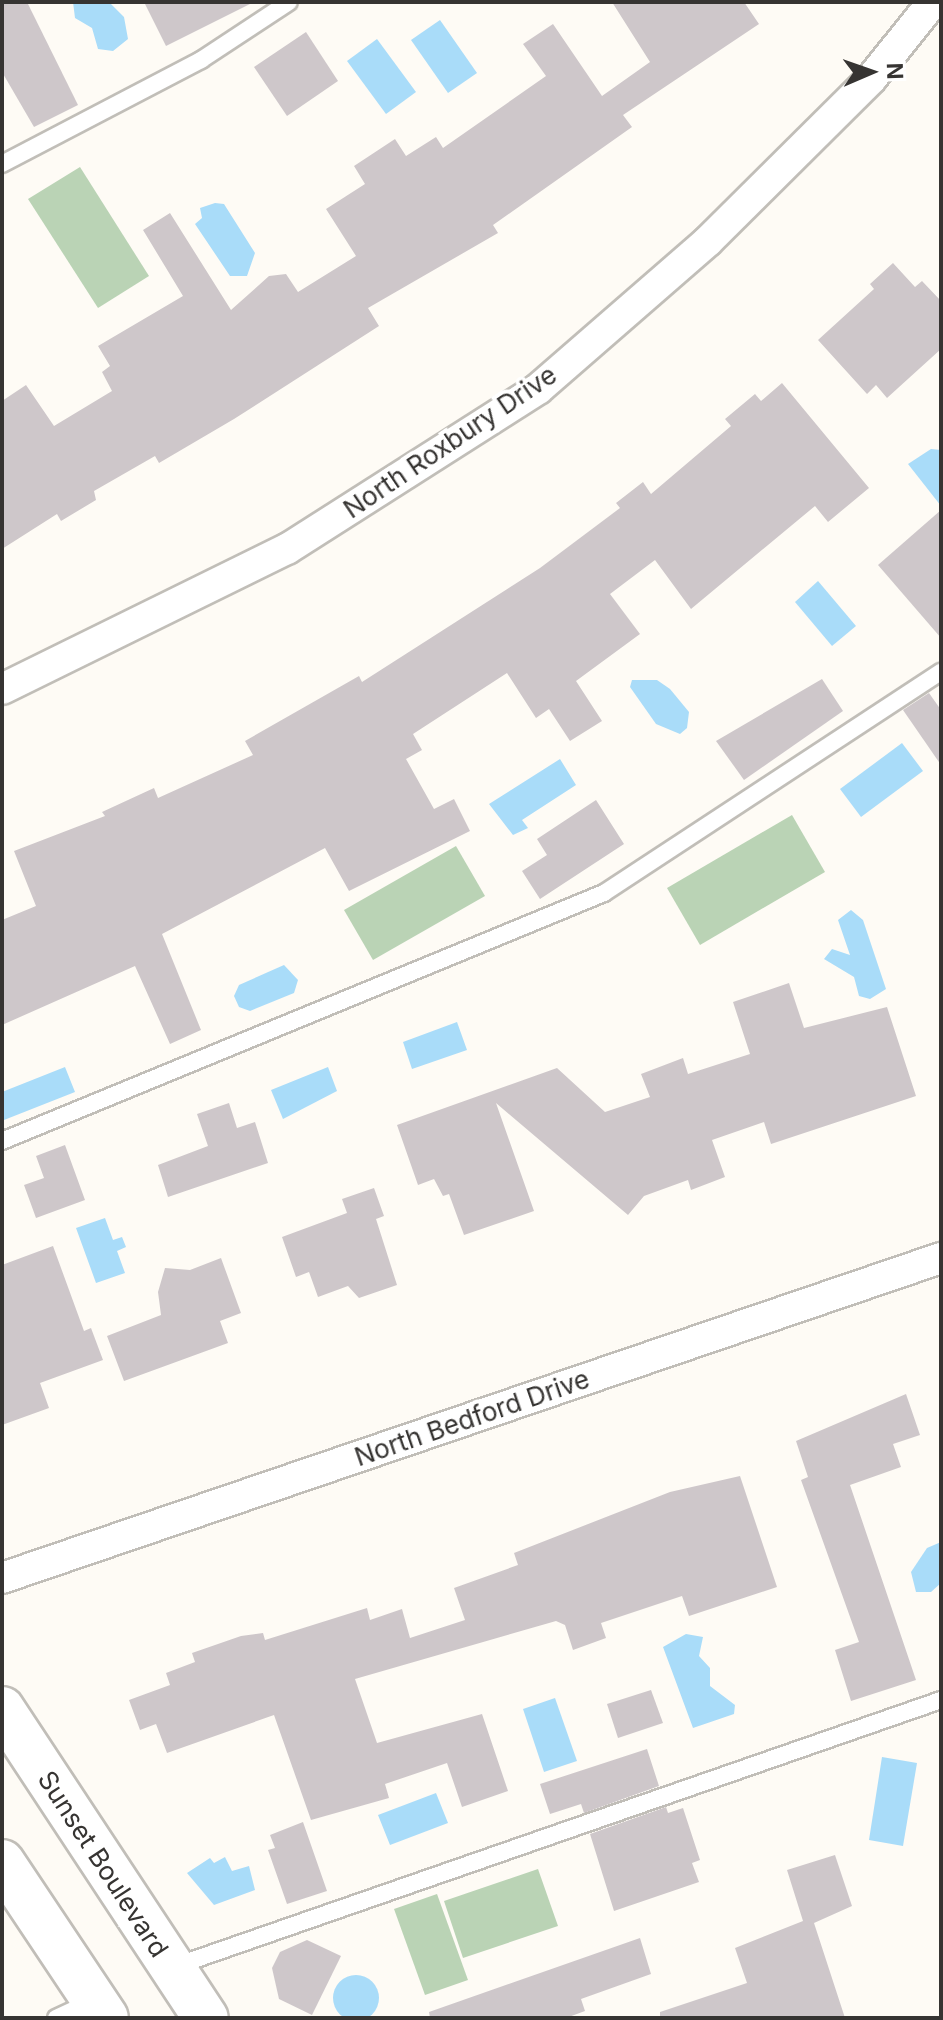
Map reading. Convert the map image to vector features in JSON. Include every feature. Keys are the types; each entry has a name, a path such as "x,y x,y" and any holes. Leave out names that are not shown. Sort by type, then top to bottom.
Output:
{"main road":[{"name":"Sunset Boulevard","path":"2,1709 206,2018"},
{"path":"2,1738 79,1828"},
{"path":"2,1862 86,2012"}],"street":[{"name":"North Roxbury Drive","path":"2,689 287,549 538,389 708,241 871,79 933,2"},
{"name":"North Bedford Drive","path":"2,1578 941,1258"}],"lane":[{"path":"2,164 201,60 289,2"},
{"path":"2,1141 604,893 941,672"},
{"path":"172,1968 941,1700"}],"green space":[{"path":"80,167 149,276 98,308 28,199"},
{"path":"792,815 825,872 700,945 667,888"},
{"path":"456,846 485,896 373,960 344,910"},
{"path":"538,1869 558,1926 463,1958 444,1901"},
{"path":"437,1894 468,1980 425,1995 394,1909"}],"water":[{"path":"73,2 109,2 124,17 128,39 113,51 98,49 92,28 75,18"},
{"path":"440,20 477,73 448,93 411,40"},
{"path":"377,39 416,92 386,114 347,61"},
{"path":"215,203 224,204 255,253 247,276 230,276 195,224 202,218 200,208"},
{"path":"931,449 941,450 941,506 908,464"},
{"path":"818,581 856,626 832,646 795,602"},
{"path":"632,680 657,680 670,689 689,712 687,728 680,734 656,724 630,687"},
{"path":"902,743 923,771 861,817 840,789"},
{"path":"560,759 576,785 522,820 528,828 513,835 489,804"},
{"path":"851,910 863,920 886,989 870,999 859,996 854,977 824,959 832,949 850,955 838,920"},
{"path":"284,965 298,980 294,993 250,1011 239,1007 234,996 239,985"},
{"path":"457,1022 467,1050 412,1069 403,1042"},
{"path":"65,1067 75,1092 4,1120 2,1092"},
{"path":"328,1067 337,1091 283,1119 271,1090"},
{"path":"105,1218 113,1240 122,1237 126,1247 117,1251 125,1273 96,1283 76,1228"},
{"path":"941,1542 941,1583 931,1592 916,1592 911,1572 927,1548"},
{"path":"686,1634 703,1637 699,1656 710,1668 710,1686 735,1705 734,1714 693,1728 663,1647"},
{"path":"555,1698 577,1761 544,1772 523,1709"},
{"path":"882,1757 917,1763 903,1846 869,1840"},
{"path":"436,1793 448,1823 390,1845 378,1815"},
{"path":"225,1857 232,1871 249,1866 255,1890 214,1905 187,1873 210,1858 214,1863"},
{"path":"356,1975 372,1982 379,1998 372,2014 356,2021 340,2014 333,1998 340,1982"}],"building":[{"path":"2,2 27,2 78,105 34,127 2,72"},
{"path":"144,2 254,2 166,46"},
{"path":"612,2 744,2 759,24 623,115 632,127 493,225 498,233 368,308 379,326 234,419 159,463 155,456 94,491 96,500 61,521 57,514 2,549 2,401 26,385 54,426 112,391 102,372 110,366 98,346 183,296 143,230 170,213 231,310 269,276 286,274 298,292 356,256 326,209 365,184 354,166 395,139 406,156 436,137 443,148 546,76 523,44 553,24 602,96 650,62"},
{"path":"306,32 338,81 287,116 254,67"},
{"path":"893,263 915,287 922,281 941,301 941,349 887,398 876,385 867,394 818,340 874,289 870,284"},
{"path":"782,383 869,488 828,522 815,506 691,609 655,560 610,594 640,634 576,681 602,721 570,741 549,709 536,718 507,673 413,734 422,750 406,759 434,809 454,799 470,831 349,891 325,848 162,934 201,1030 170,1044 135,966 2,1025 2,920 36,906 14,851 105,816 102,812 154,788 158,798 253,755 245,741 359,676 362,682 540,568 620,508 616,503 643,482 651,494 731,426 725,419 755,394 761,401"},
{"path":"941,510 941,638 878,565"},
{"path":"822,679 843,711 744,780 716,741"},
{"path":"929,693 941,710 941,765 903,710"},
{"path":"596,800 624,844 540,899 522,871 547,855 537,839"},
{"path":"789,983 804,1028 887,1007 916,1096 771,1144 764,1122 712,1140 725,1177 691,1190 688,1180 644,1196 628,1215 496,1103 534,1211 464,1235 449,1194 443,1196 434,1179 418,1185 397,1125 557,1068 605,1112 650,1097 641,1074 683,1058 688,1074 750,1054 733,1002"},
{"path":"229,1103 237,1128 255,1122 268,1163 168,1197 158,1165 208,1146 197,1114"},
{"path":"65,1145 85,1200 36,1218 24,1185 44,1178 36,1156"},
{"path":"374,1188 384,1216 376,1219 397,1285 359,1298 348,1286 318,1297 309,1272 296,1277 282,1237 347,1213 342,1199"},
{"path":"53,1246 84,1331 91,1328 103,1360 40,1383 49,1408 2,1425 2,1265"},
{"path":"221,1258 241,1313 220,1321 228,1343 124,1381 107,1336 161,1315 158,1292 165,1268 190,1270"},
{"path":"906,1394 920,1435 893,1444 901,1467 850,1485 916,1680 851,1701 835,1650 859,1642 801,1480 808,1477 796,1441"},
{"path":"740,1476 777,1587 689,1616 682,1596 601,1623 606,1638 573,1650 565,1625 556,1621 355,1679 377,1743 482,1714 508,1791 462,1807 447,1763 385,1784 389,1798 311,1820 274,1715 167,1753 156,1724 140,1730 129,1700 170,1685 166,1673 195,1662 192,1653 241,1636 263,1633 265,1640 367,1608 370,1620 402,1609 410,1638 465,1620 454,1588 518,1565 514,1553 670,1492"},
{"path":"651,1690 663,1723 618,1738 607,1704"},
{"path":"647,1749 659,1786 584,1813 581,1804 550,1814 540,1784"},
{"path":"666,1807 668,1813 683,1808 700,1860 692,1863 699,1882 614,1911 590,1834"},
{"path":"303,1822 327,1891 287,1904 268,1850 275,1848 270,1835"},
{"path":"835,1855 852,1906 814,1923 845,2018 660,2018 660,2012 747,1983 735,1948 803,1921 787,1870"},
{"path":"640,1938 651,1974 581,1999 585,2011 566,2018 430,2018 429,2012"},
{"path":"307,1940 341,1956 312,2015 279,1999 272,1968 280,1952"}]}
